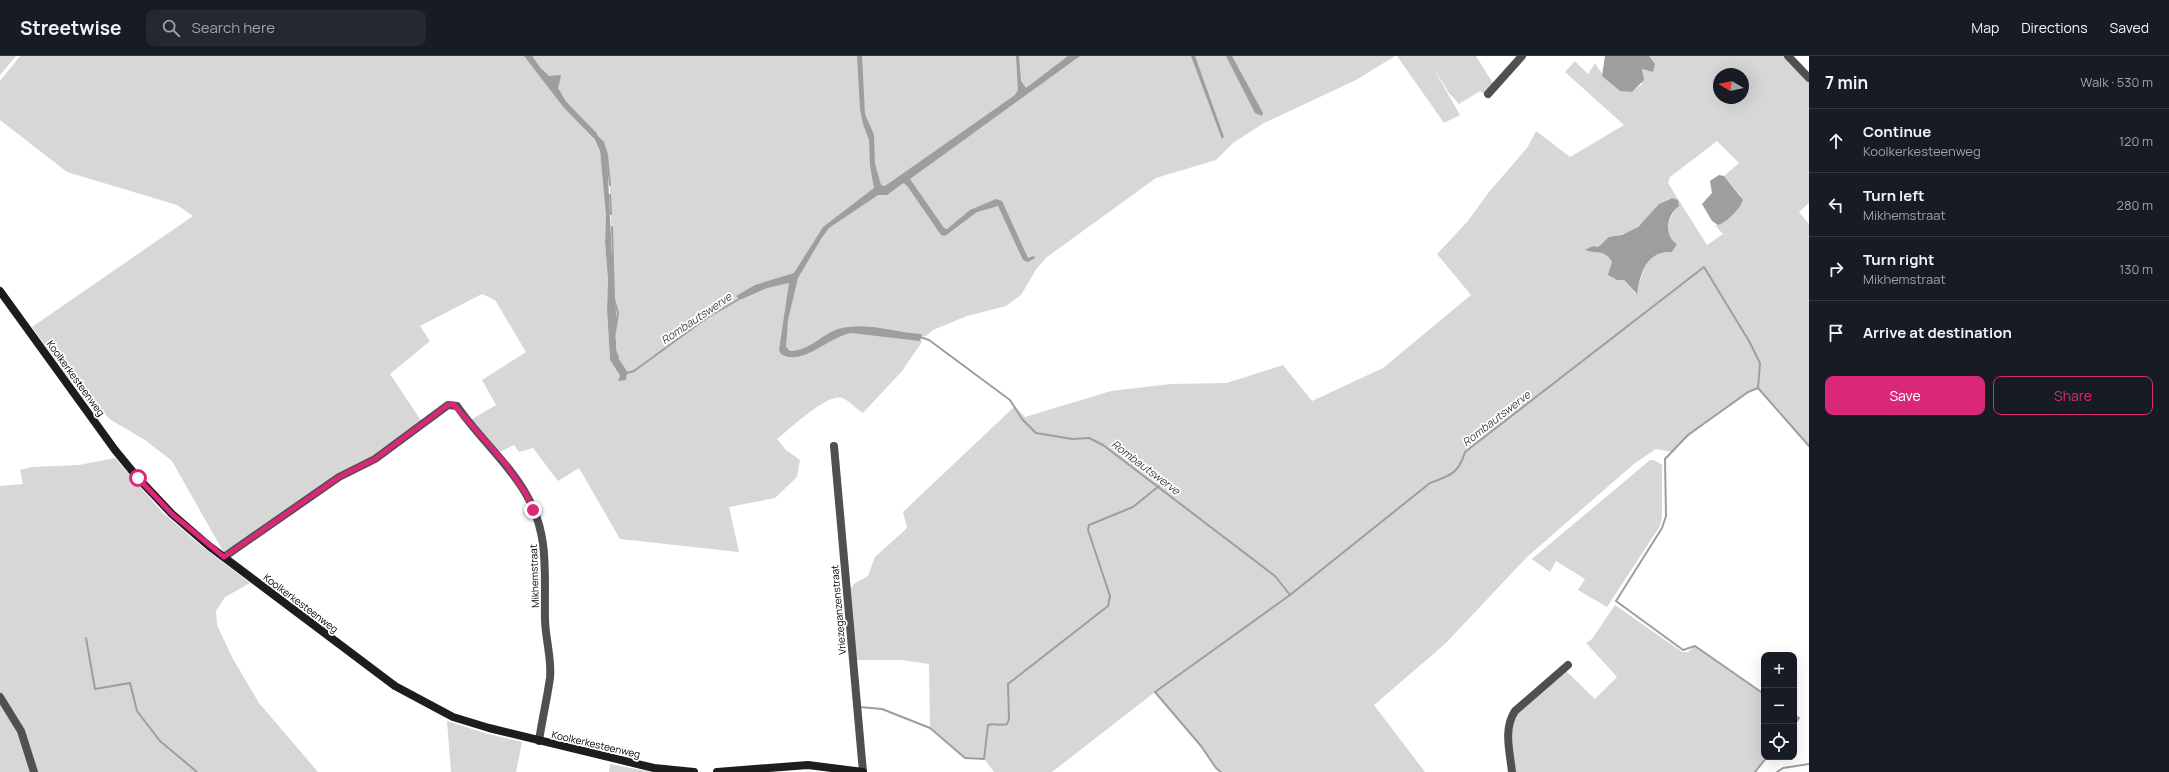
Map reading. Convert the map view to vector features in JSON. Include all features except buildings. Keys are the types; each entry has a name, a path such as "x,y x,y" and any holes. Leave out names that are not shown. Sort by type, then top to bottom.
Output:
{"main road":[{"name":"Koolkerkesteenweg","path":"0,291 138,478 172,514 224,557 395,686 453,717 654,768 694,772"},
{"path":"716,772 782,766 821,766 863,772"}],"street":[{"path":"1488,94 1522,56"},
{"path":"1788,56 1809,78"},
{"name":"Mikhemstraat","path":"224,557 339,477 375,459 448,405 453,404 457,406 468,422 505,463 526,494 542,534 545,549 545,618 550,663 550,678 539,740"},
{"name":"Vriezeganzenstraat","path":"834,446 863,772"},
{"path":"1512,772 1508,734 1511,718 1515,711 1568,665"},
{"path":"0,697 21,731 34,772"}],"shaded area":[{"path":"0,56 16,56 0,75"},
{"path":"20,56 524,56 564,108 595,141 600,151 606,216 605,242 608,280 607,309 610,360 620,377 618,381 627,374 621,364 616,346 616,309 614,299 609,168 603,141 565,102 557,88 560,77 549,77 540,69 531,56 1395,56 1356,80 1264,123 1233,143 1216,160 1156,178 1047,257 1037,268 1021,295 1006,306 967,316 933,330 926,336 919,337 922,342 902,371 863,413 842,398 835,398 818,406 777,439 786,450 800,460 797,477 775,498 729,507 739,552 620,539 579,468 558,481 533,448 519,452 514,445 498,453 469,421 496,405 482,380 526,352 495,300 482,294 420,326 430,341 390,374 422,422 382,452 224,553 172,461 145,440 111,420 69,379 32,327 193,216 177,205 67,172 0,120 0,81"},
{"path":"524,56 531,56 540,69 549,77 560,76 557,88 565,102 603,141 607,155 614,299 616,309 616,346 621,364 627,373 626,380 618,381 620,376 610,360 607,309 608,280 605,242 606,216 600,151 595,140 564,108"},
{"path":"857,56 862,56 865,114 874,135 875,164 881,185 885,186 1015,95 1018,90 1016,56 1019,56 1021,81 1026,88 1068,56 1080,56 910,179 944,228 947,229 970,210 996,199 1002,201 1028,258 1034,256 1035,258 1028,262 1023,260 998,206 977,212 945,236 941,235 904,183 887,195 878,195 829,228 821,239 798,278 788,320 786,347 790,351 797,350 809,346 838,329 859,326 922,334 920,341 851,333 833,340 806,354 798,357 789,357 781,354 779,350 789,283 767,288 742,299 739,299 736,296 755,285 794,273 823,227 874,188 870,166 869,140 863,124 860,109"},
{"path":"1191,56 1195,56 1224,137 1222,139"},
{"path":"1226,56 1232,56 1263,113 1262,116 1255,113"},
{"path":"1397,56 1476,56 1494,85 1484,94 1480,91 1459,104 1449,93 1431,64 1460,115 1444,123"},
{"path":"1605,56 1649,56 1655,64 1653,72 1642,69 1644,80 1632,92 1620,91 1602,76"},
{"path":"1649,56 1786,56 1809,80 1809,203 1799,212 1809,224 1809,446 1758,388 1700,427 1672,452 1656,449 1635,463 1528,556 1445,644 1374,705 1425,772 1221,772 1216,768 1201,746 1155,692 1052,772 994,772 984,759 965,758 930,728 929,664 901,660 855,660 849,591 855,583 868,576 875,557 906,529 907,527 903,512 1015,406 1025,417 1111,391 1171,384 1227,383 1283,365 1312,401 1383,368 1471,295 1437,254 1468,221 1489,192 1527,148 1536,131 1570,157 1624,125 1565,72 1575,61 1588,74 1595,63 1610,83 1620,89 1632,92 1642,84 1642,69 1653,72 1655,64","holes":["1717,141 1739,163 1724,176 1740,195 1718,225 1715,225 1723,234 1707,245 1668,183 1670,177","1672,198 1676,208 1669,223 1668,232 1677,244 1672,252 1655,255 1650,259 1643,271 1636,294 1624,280 1612,278 1612,262 1608,255 1596,251 1609,239 1637,227 1661,203"]},
{"path":"1719,175 1724,176 1743,200 1733,215 1718,225 1712,221 1702,204 1712,193 1710,181"},
{"path":"1672,198 1678,200 1679,206 1669,220 1668,230 1670,236 1677,244 1672,252 1656,255 1646,264 1640,278 1637,294 1624,280 1617,280 1608,275 1612,262 1606,255 1585,250 1593,246 1598,247 1609,237 1622,235 1638,227 1659,204"},
{"path":"115,458 163,513 205,549 250,583 225,597 216,611 217,625 233,659 259,703 318,772 36,772 0,695 0,486 23,484 20,470 32,467 79,465"},
{"path":"1650,460 1654,460 1662,465 1662,517 1660,526 1607,607 1578,590 1585,579 1556,561 1550,572 1532,559"},
{"path":"1615,605 1682,652 1688,652 1695,646 1761,692 1761,760 1765,760 1755,772 1515,772 1510,734 1512,718 1565,670 1595,699 1617,677 1586,643 1592,639"},
{"path":"0,700 12,716 33,772 0,772"},
{"path":"447,721 488,734 522,742 516,772 451,772"},
{"path":"610,764 651,772 609,772"}],"waterway":[{"name":"Rombautswerve","path":"531,56 540,69 549,77 560,76 557,88 565,102 596,134"},
{"name":"Rombautswerve","path":"603,142 607,155 610,185"},
{"name":"Rombautswerve","path":"610,195 611,214"},
{"name":"Rombautswerve","path":"612,227 614,299 618,313 615,332"},
{"name":"Rombautswerve","path":"1221,772 1216,768 1201,746 1155,692 1290,595 1430,483 1453,473 1460,465 1465,452 1704,267 1749,341 1760,363 1758,388 1809,446"},
{"name":"Rombautswerve","path":"619,361 627,373 634,371 708,317 741,298"},
{"name":"Rombautswerve","path":"920,337 929,340 1010,400 1022,419 1036,433 1072,439 1089,438 1103,445 1275,576 1290,595"},
{"name":"Rombautswerve","path":"615,340 615,351 618,357"},
{"path":"1758,388 1748,392 1688,435 1665,459 1666,516 1662,528 1616,601 1683,650 1695,646 1761,692"},
{"path":"860,707 882,709 930,728 965,758 984,759 988,725 1007,724 1009,719 1008,684 1108,606 1110,596 1088,530 1089,525 1133,507 1159,486"},
{"path":"86,638 95,689 130,683 137,711 160,741 197,772"},
{"path":"1797,717 1799,718 1797,720"},
{"path":"1755,772 1765,760"},
{"path":"1777,772 1783,768 1809,764"}],"route":[{"path":"138,478 172,514 224,557 262,529 339,477 375,459 448,405 453,404 457,406 478,434 505,463 526,494 533,510"}]}
